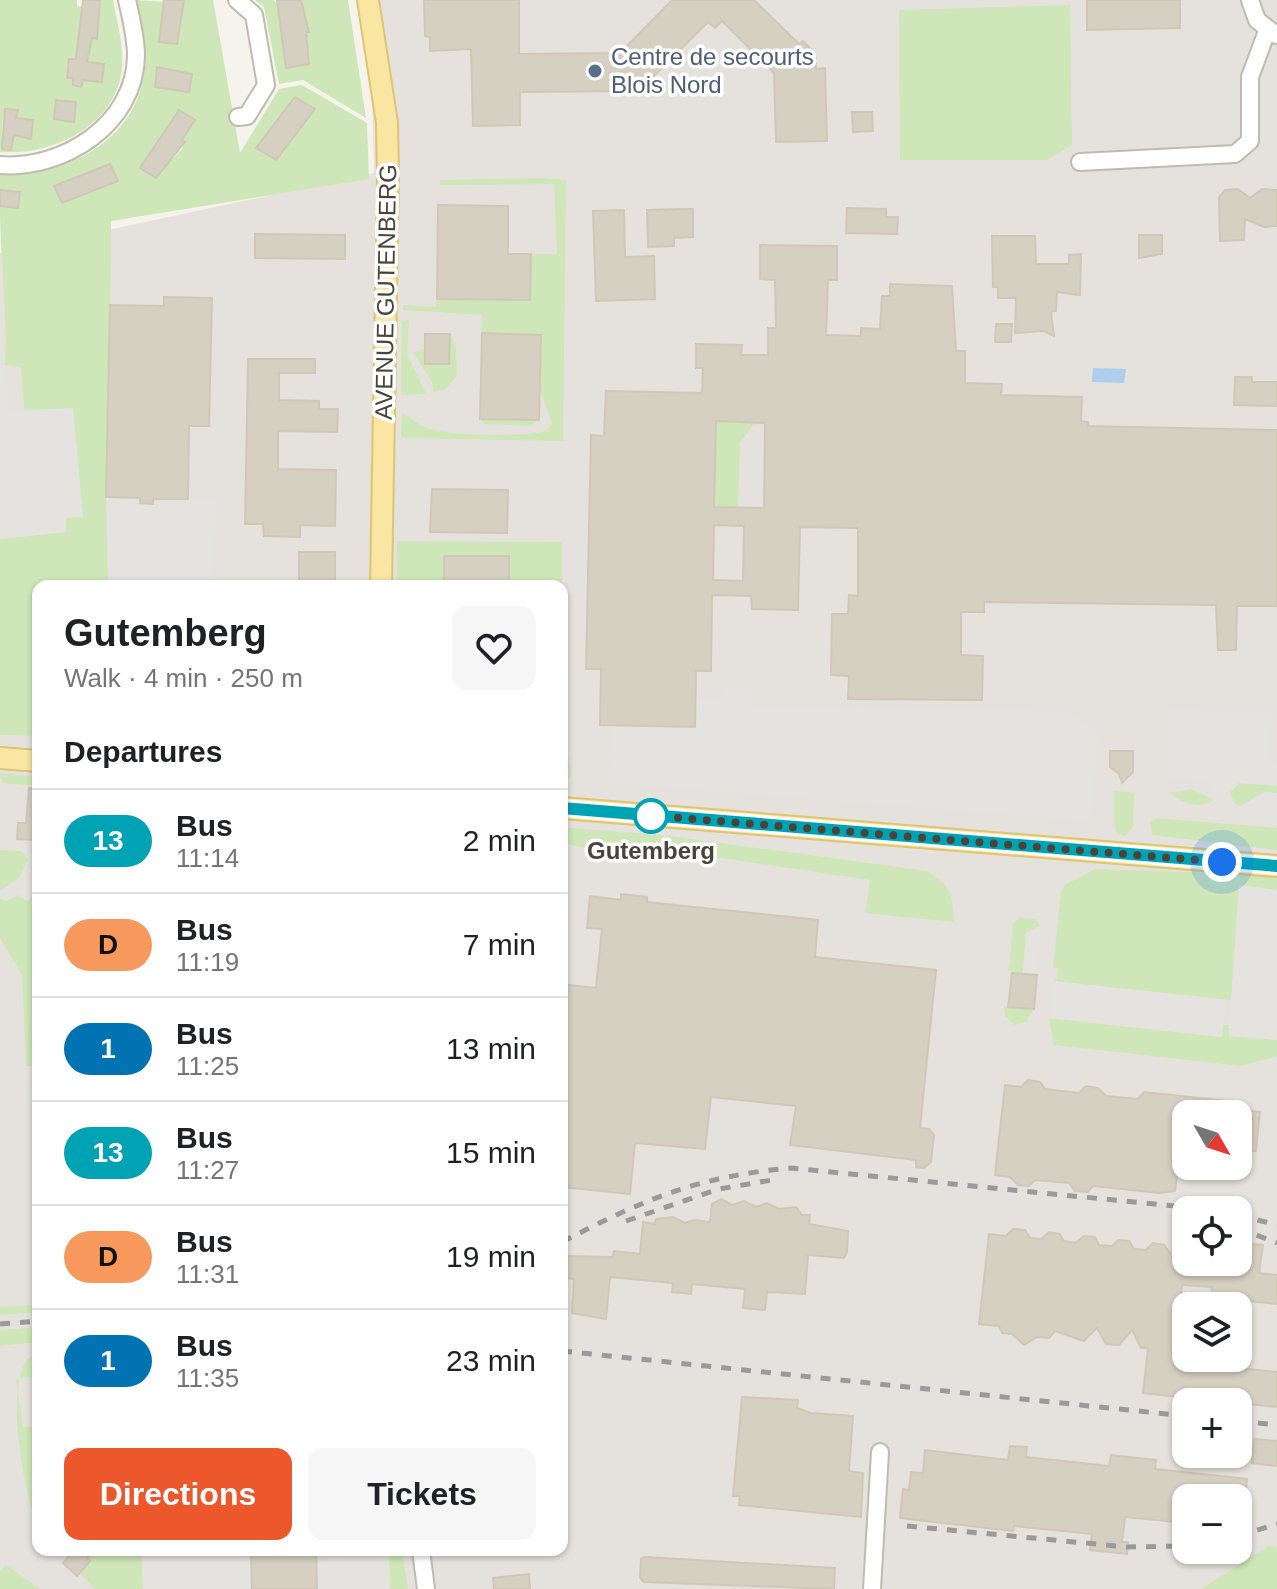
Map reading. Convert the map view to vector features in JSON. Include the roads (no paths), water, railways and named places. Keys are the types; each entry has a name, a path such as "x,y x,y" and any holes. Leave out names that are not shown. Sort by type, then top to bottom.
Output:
{"main road":[{"name":"AVENUE GUTENBERG","path":"368,0 387,123 381,580"},
{"path":"0,758 32,761"},
{"path":"568,808 1277,866"}],"street":[{"path":"0,165 45,163 69,154 109,122 123,102 135,67 135,36 127,0"},
{"path":"237,0 254,15 266,85 247,116 238,117"},
{"path":"1080,162 1235,154 1250,141 1250,77 1272,33 1257,20 1250,0"},
{"path":"872,1589 880,1452"},
{"path":"422,1556 426,1589"}],"water":[{"path":"1093,368 1126,369 1124,383 1092,382"}],"railway":[{"path":"568,1239 672,1192 727,1177 791,1168 1172,1206"},
{"path":"626,1221 719,1189 772,1180"},
{"path":"1252,1219 1277,1225"},
{"path":"1252,1233 1277,1243"},
{"path":"0,1324 32,1321"},
{"path":"568,1352 1172,1415"},
{"path":"1252,1422 1277,1425"},
{"path":"1252,1532 1277,1524"},
{"path":"907,1526 1127,1547 1172,1546"}],"place":[{"name":"Centre de secourts Blois Nord","path":"595,71"},
{"name":"Gutemberg","path":"651,816"}]}
